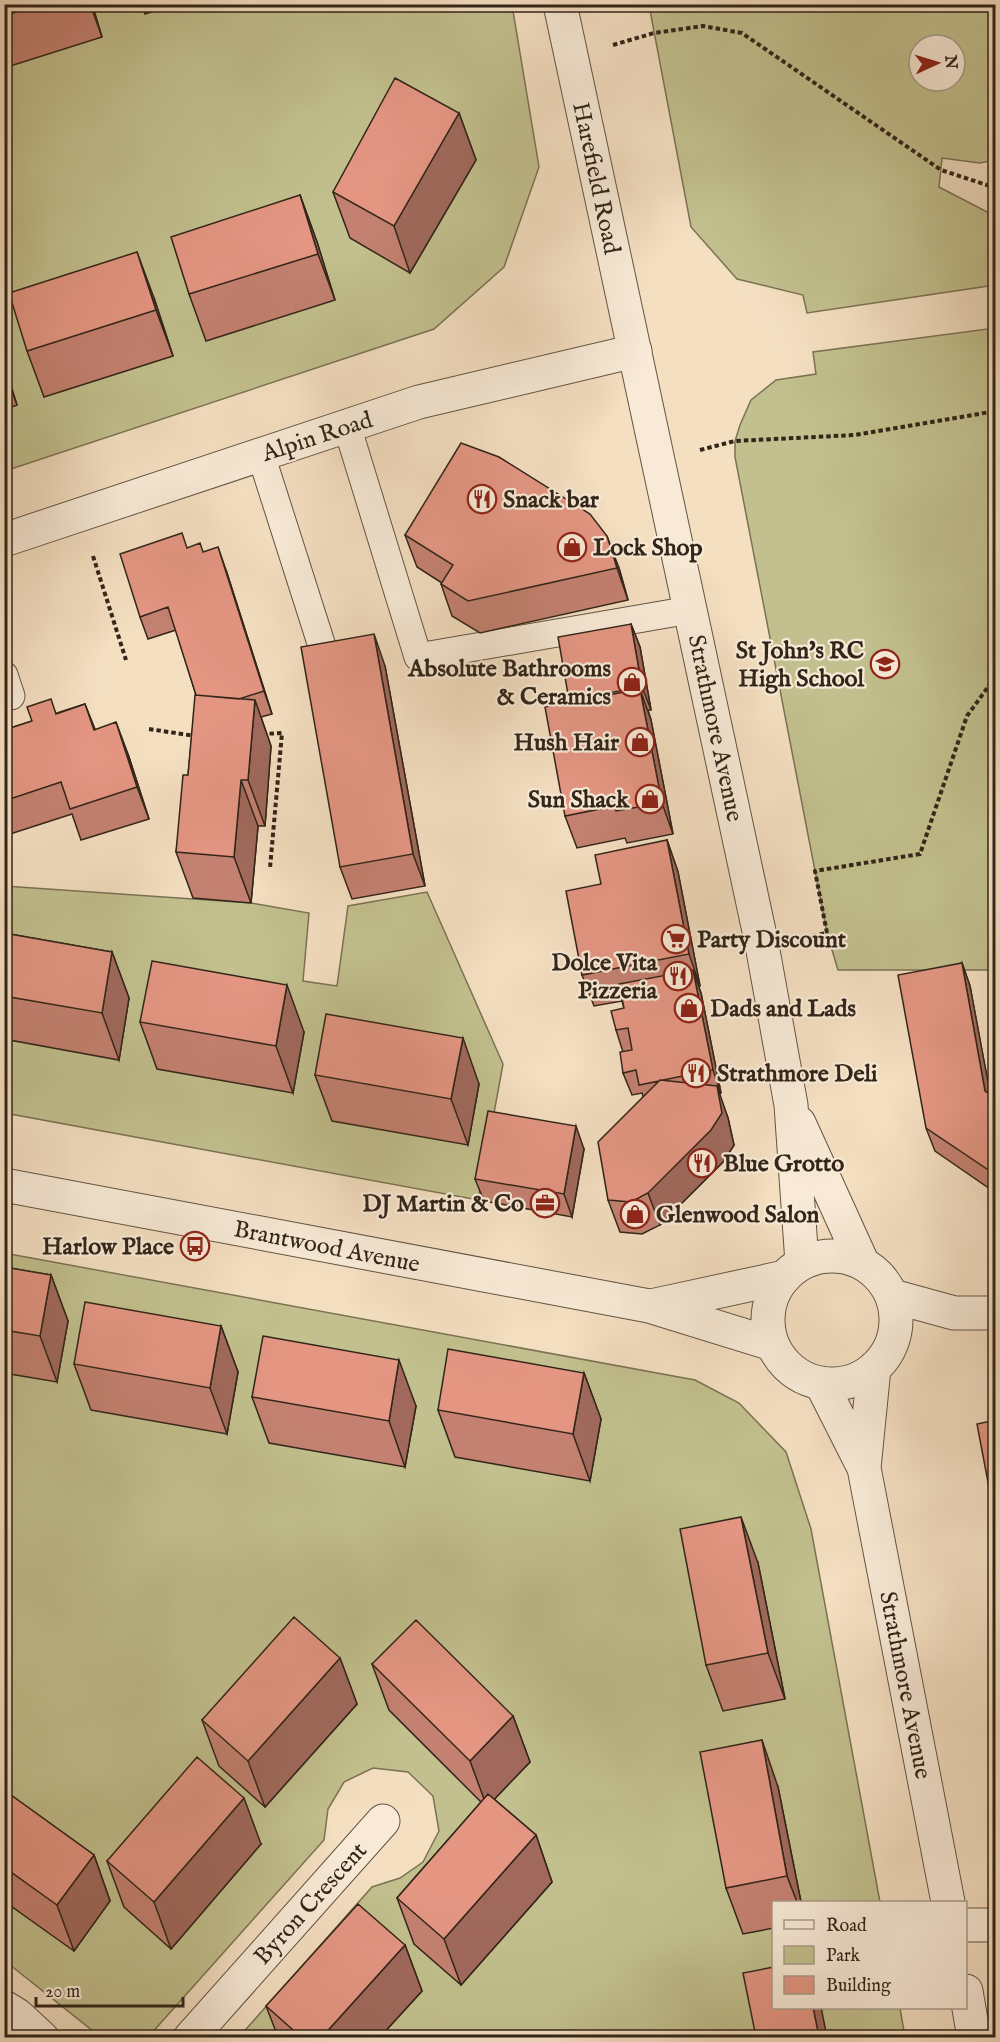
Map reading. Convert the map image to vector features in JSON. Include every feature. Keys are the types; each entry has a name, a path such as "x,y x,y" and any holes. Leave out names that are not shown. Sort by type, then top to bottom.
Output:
{"street":[{"name":"Harefield Road","path":"560,4 635,351"},
{"name":"Alpin Road","path":"4,540 419,402 635,351"},
{"name":"Strathmore Avenue","path":"635,351 762,945 791,1105 793,1270"},
{"name":"Strathmore Avenue","path":"791,1105 863,1264 880,1278 892,1296"},
{"name":"Brantwood Avenue","path":"4,1185 649,1306 772,1344"},
{"path":"772,1344 768,1320 772,1296 793,1270 822,1257 843,1257 863,1264"},
{"name":"Brantwood Avenue","path":"649,1306 793,1270"},
{"path":"954,1313 894,1337 896,1317 892,1296 954,1313 996,1313"},
{"name":"Strathmore Avenue","path":"772,1344 783,1362 801,1376 821,1383 849,1382 874,1368 886,1354 894,1337"},
{"name":"Strathmore Avenue","path":"864,1468 874,1368"},
{"name":"Strathmore Avenue","path":"821,1383 864,1468 948,1901"},
{"name":"Byron Crescent","path":"190,2037 383,1821"},
{"path":"967,1925 996,1925"},
{"path":"967,1997 974,2037"},
{"path":"4,2007 42,2037"}],"lane":[{"path":"346,426 418,657 690,610"},
{"path":"261,455 328,665"}],"path":[{"path":"572,58 654,33 703,26 742,33 941,170 996,188"},
{"path":"659,460 735,441 855,435 996,411"},
{"path":"81,515 126,660"},
{"path":"762,945 827,933 815,871 920,854 967,716 996,676"},
{"path":"149,729 200,737"},
{"path":"259,734 282,733 270,868"}],"green space":[{"path":"4,5 512,5 539,167 504,267 434,329 5,471"},
{"path":"649,5 995,5 995,160 980,163 942,158 939,187 995,216 995,285 807,313 803,295 737,279 691,227"},
{"path":"995,328 995,970 838,970 827,933 735,457 735,441 751,400 776,380 816,374 813,352"},
{"path":"4,886 251,903 309,913 303,981 337,986 348,906 427,892 503,1064 478,1200 5,1113"},
{"path":"4,1253 695,1380 739,1403 786,1452 811,1529 880,1901 772,1901 772,2009 900,2009 905,2037 239,2037 372,1887 400,1878 423,1862 439,1831 433,1796 408,1772 373,1768 344,1782 328,1809 324,1840 150,2035 124,2038 98,2035 5,1961"}],"building":[{"path":"4,4 41,4 4,16"},
{"path":"395,78 459,113 394,226 333,192"},
{"path":"300,195 318,254 189,294 171,237"},
{"path":"137,252 156,310 27,351 9,293"},
{"path":"461,443 499,457 590,514 607,536 617,568 468,601 441,584 453,565 405,535"},
{"path":"182,533 187,548 200,543 203,552 218,547 264,691 239,699 196,695 168,607 140,617 120,554"},
{"path":"631,624 642,687 569,700 558,637"},
{"path":"374,634 413,854 340,867 301,647"},
{"path":"640,689 662,803 616,811 615,806 565,816 545,707"},
{"path":"195,695 255,700 248,780 241,780 234,857 176,852 183,775 188,775"},
{"path":"51,699 56,714 85,704 94,730 116,722 137,787 70,809 61,782 4,801 4,730 32,721 27,707"},
{"path":"667,840 689,954 582,975 566,891 601,884 595,855"},
{"path":"4,933 112,952 102,1013 4,996"},
{"path":"152,961 287,985 276,1046 140,1022"},
{"path":"962,963 985,1091 996,1098 996,1175 926,1128 898,975"},
{"path":"693,970 713,1070 639,1085 636,1070 623,1073 620,1052 632,1050 628,1028 616,1030 611,1011 624,1008 619,984"},
{"path":"326,1014 463,1038 451,1099 315,1075"},
{"path":"660,1080 717,1086 722,1113 711,1130 648,1193 631,1202 608,1200 598,1142"},
{"path":"488,1111 576,1126 564,1194 475,1179"},
{"path":"4,1267 51,1275 40,1336 4,1330"},
{"path":"85,1302 221,1326 210,1388 74,1364"},
{"path":"263,1336 399,1360 389,1421 252,1397"},
{"path":"448,1349 584,1373 573,1434 438,1410"},
{"path":"996,1420 996,1514 994,1514 977,1424"},
{"path":"741,1517 768,1653 706,1665 680,1529"},
{"path":"294,1617 340,1658 248,1761 202,1720"},
{"path":"416,1620 513,1716 470,1761 372,1664"},
{"path":"762,1740 787,1876 726,1888 700,1752"},
{"path":"197,1757 244,1798 154,1902 107,1861"},
{"path":"4,1790 94,1855 57,1905 4,1867"},
{"path":"488,1794 536,1835 444,1939 397,1898"},
{"path":"358,1904 405,1945 322,2037 301,2037 266,2006"},
{"path":"772,1967 772,2009 813,2009 819,2037 756,2037 743,1973"}],"place":[{"name":"Snack bar","path":"482,499"},
{"name":"Lock Shop","path":"572,547"},
{"name":"St John's RC High School","path":"885,664"},
{"name":"Absolute Bathrooms & Ceramics","path":"632,682"},
{"name":"Hush Hair","path":"640,742"},
{"name":"Sun Shack","path":"650,799"},
{"name":"Party Discount","path":"676,939"},
{"name":"Dolce Vita Pizzeria","path":"678,976"},
{"name":"Dads and Lads","path":"689,1008"},
{"name":"Strathmore Deli","path":"696,1073"},
{"name":"Blue Grotto","path":"702,1163"},
{"name":"DJ Martin & Co","path":"545,1203"},
{"name":"Glenwood Salon","path":"635,1214"},
{"name":"Harlow Place","path":"195,1246"}]}
